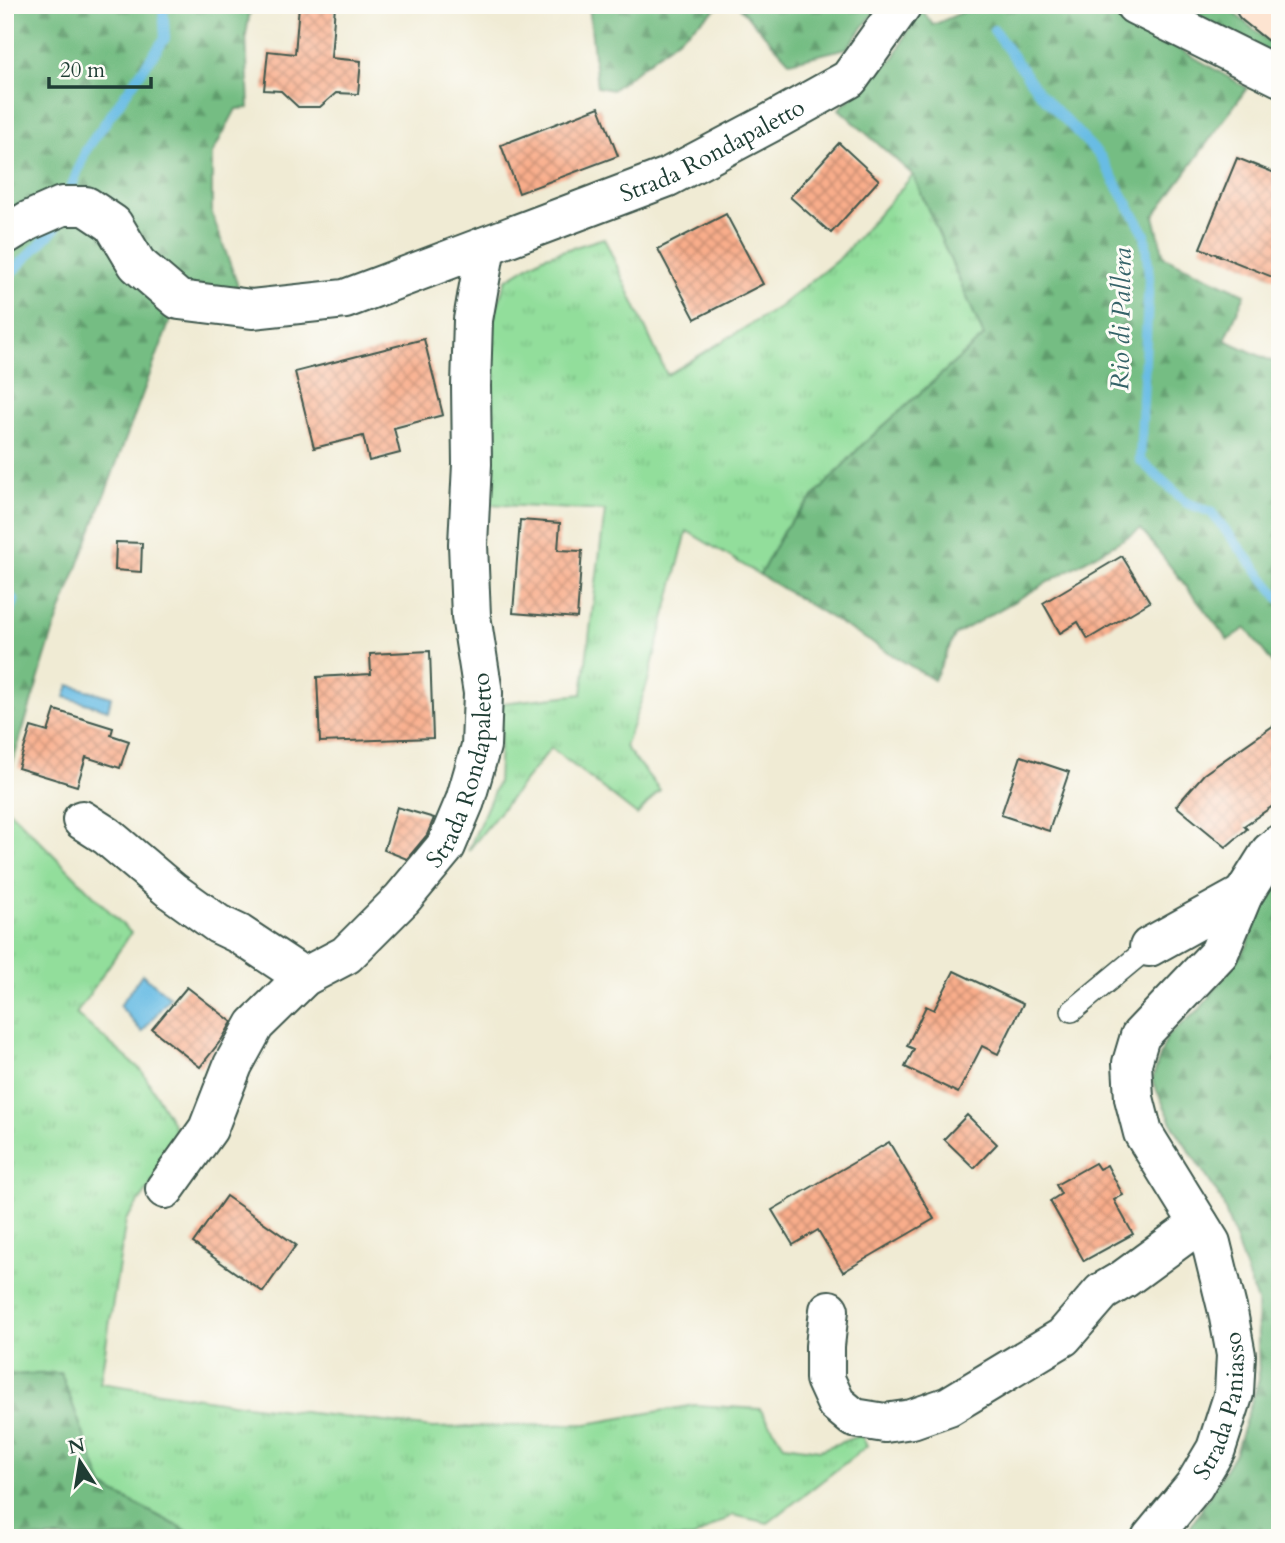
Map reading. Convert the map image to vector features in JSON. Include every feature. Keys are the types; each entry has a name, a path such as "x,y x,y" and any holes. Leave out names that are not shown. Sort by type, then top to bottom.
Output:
{"street":[{"name":"Strada Rondapaletto","path":"5,235 28,221 74,206 113,224 137,264 179,300 252,309 345,299 668,177 849,79 902,5"},
{"path":"1135,5 1280,77"},
{"path":"1255,5 1280,26"},
{"name":"Strada Rondapaletto","path":"165,1189 208,1129 233,1065 255,1026 304,977 346,955 402,899 446,846 465,801 481,746 483,692 471,616 468,544 472,464 473,320 486,246"},
{"path":"82,820 107,836 172,891 218,924 239,934 304,977"},
{"name":"Strada Paniasso","path":"1151,1538 1194,1486 1216,1450 1234,1393 1236,1355 1212,1243 1143,1133 1135,1098 1132,1063 1140,1036 1219,953 1243,895 1270,852 1280,844"},
{"name":"Strada Paniasso","path":"1149,947 1243,895"},
{"path":"829,1310 825,1379 836,1403 853,1418 885,1423 912,1419 949,1406 1063,1337 1102,1292 1199,1224"}],"lane":[{"path":"1072,1011 1149,947"}],"green space":[{"path":"5,5 251,5 246,35 249,108 236,109 212,154 212,214 242,297 182,289 52,635 5,788"},
{"path":"589,5 721,5 612,90 597,87"},
{"path":"737,5 880,5 847,48 790,62"},
{"path":"967,5 1092,5 1171,44 1247,88 1154,216 1164,257 1245,294 1225,340 1280,365 1280,673 1246,628 1228,640 1141,529 955,635 934,680 760,575 785,528 861,446 984,336 913,175 839,109 895,56 920,7 933,25 968,10"},
{"path":"1172,5 1224,5 1280,51 1280,64"},
{"path":"913,175 984,336 861,446 785,528 760,575 687,531 648,681 625,747 660,790 637,815 551,748 468,851 498,782 502,703 582,694 605,511 486,504 493,319 506,280 543,257 604,238 667,375 779,307 841,257"},
{"path":"5,806 131,933 76,1014 142,1071 183,1141 126,1220 100,1383 246,1405 433,1428 587,1424 694,1405 760,1409 784,1445 820,1450 861,1435 867,1446 768,1523 733,1515 693,1538 204,1538 103,1487 61,1373 11,1375 5,1366"},
{"path":"1280,870 1280,1538 1184,1538 1235,1453 1259,1379 1257,1302 1221,1199 1174,1127 1152,1080 1167,1036 1200,1009 1247,946 1273,880"},
{"path":"5,1366 11,1375 61,1373 103,1487 204,1538 5,1538"}],"water":[{"path":"69,685 111,697 108,710 65,697"},
{"path":"142,974 170,997 142,1032 120,1006"}],"building":[{"path":"299,5 335,5 331,58 361,61 358,94 336,93 320,107 298,107 281,91 264,90 268,51 295,54"},
{"path":"599,107 618,156 519,193 501,145"},
{"path":"839,143 879,180 831,233 790,197"},
{"path":"1237,158 1280,175 1280,280 1200,248"},
{"path":"726,214 763,284 695,319 658,249"},
{"path":"424,339 443,415 394,428 400,453 369,461 363,436 314,448 295,372"},
{"path":"520,520 560,523 558,550 582,551 577,618 513,613"},
{"path":"116,542 142,543 141,572 115,570"},
{"path":"1122,556 1150,602 1088,639 1078,622 1060,633 1043,603"},
{"path":"430,651 433,738 320,742 317,677 371,674 370,654"},
{"path":"55,710 113,728 111,735 129,741 120,768 86,757 77,786 18,768 31,727 48,732"},
{"path":"1280,721 1280,801 1244,826 1247,829 1226,847 1176,806 1204,774"},
{"path":"1021,756 1069,772 1049,831 1001,815"},
{"path":"397,807 434,818 427,835 407,859 384,850"},
{"path":"954,971 1023,1004 998,1054 982,1046 958,1093 905,1067 914,1049 907,1046 926,1006 934,1010"},
{"path":"187,987 232,1022 200,1067 152,1029"},
{"path":"967,1115 997,1144 974,1168 944,1139"},
{"path":"889,1142 934,1219 843,1272 818,1230 793,1245 772,1210"},
{"path":"1095,1163 1099,1169 1107,1165 1123,1195 1114,1200 1133,1234 1084,1261 1050,1201 1061,1194 1056,1185"},
{"path":"226,1196 296,1245 263,1292 193,1243"}],"waterway":[{"path":"67,198 86,150 165,38 163,5"},
{"name":"Rio di Pallera","path":"994,30 1037,90 1100,156 1145,234 1149,277 1140,460 1187,503 1211,512 1280,599"},
{"path":"5,279 55,229 59,219"},
{"path":"5,589 14,601 5,625"}]}
